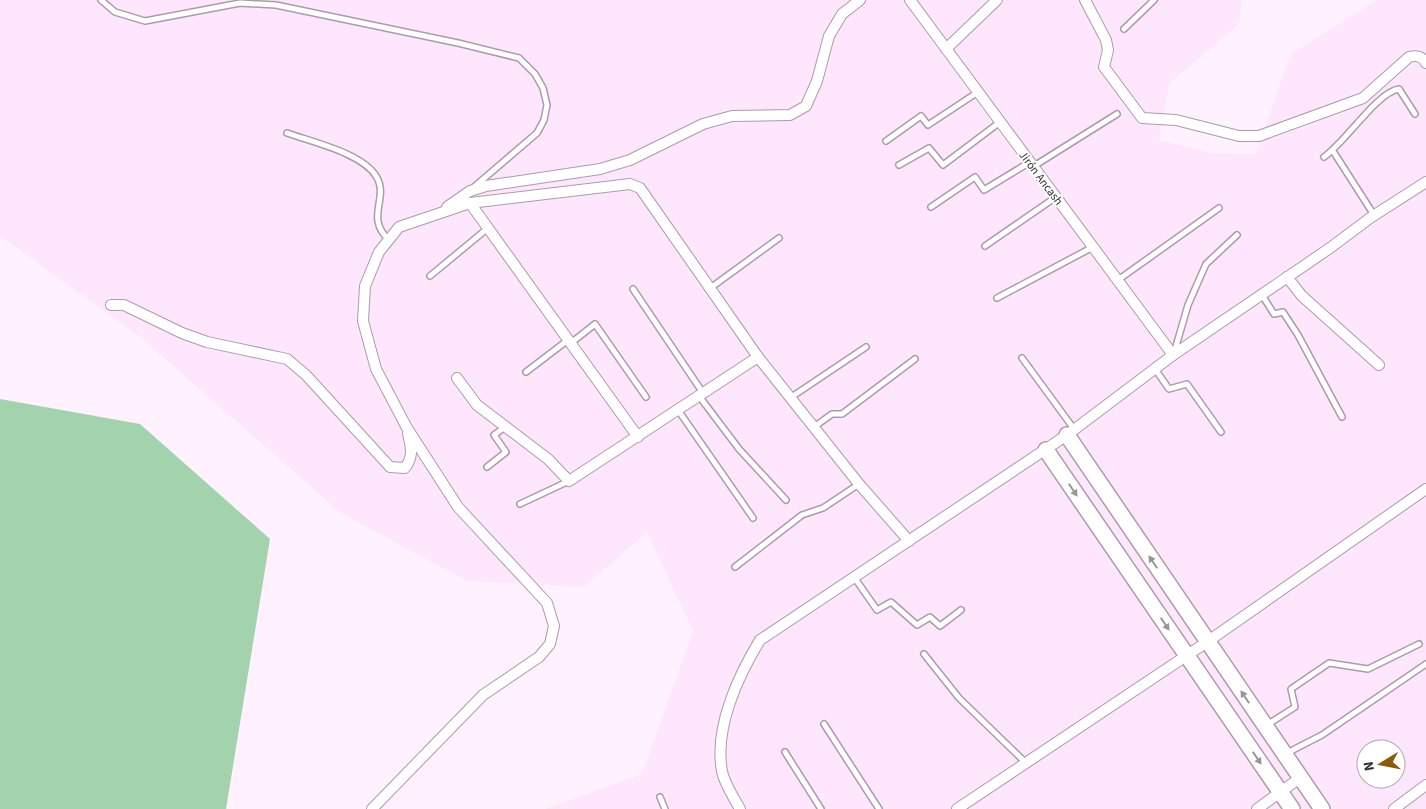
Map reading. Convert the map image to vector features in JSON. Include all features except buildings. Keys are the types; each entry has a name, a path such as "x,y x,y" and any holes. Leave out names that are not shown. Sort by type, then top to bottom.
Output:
{"street":[{"path":"436,215 470,191 486,186 600,169 630,160 702,124 732,116 790,115 806,106 817,82 829,36 842,14 860,0"},
{"name":"Jirón Ancash","path":"910,0 1173,356"},
{"path":"946,49 997,0"},
{"path":"1085,0 1106,40 1108,50 1104,67 1138,116 1142,118 1176,120 1239,136 1259,136 1363,98 1409,57 1417,55 1423,58 1426,63"},
{"path":"740,809 722,772 719,743 741,672 760,640 1071,433 1173,356 1374,215 1426,182"},
{"path":"372,809 484,695 539,658 550,644 554,626 547,603 458,507 407,428 376,369 363,321 365,286 379,252 400,227 470,203 630,184 640,188 758,357 859,484 909,541"},
{"path":"470,203 638,436"},
{"path":"1287,277 1302,296 1379,365"},
{"path":"111,305 124,305 182,333 207,342 287,359 306,375 390,467 405,468 410,461 412,452 407,428"},
{"path":"457,378 477,406 548,459 569,481 758,357"},
{"path":"1071,433 1207,642 1322,809"},
{"path":"1046,450 1292,809"},
{"path":"957,809 1187,656 1426,489"},
{"path":"1258,809 1300,778"},
{"path":"1394,809 1426,785"}],"lane":[{"path":"101,0 115,12 145,21 240,3 276,5 458,43 519,58 535,74 543,88 546,105 544,120 537,133 470,191"},
{"path":"1124,29 1154,0"},
{"path":"1324,158 1333,151 1386,93 1399,89 1415,114"},
{"path":"886,141 921,116 928,125 978,92"},
{"path":"931,207 975,177 984,190 1117,114"},
{"path":"899,165 929,148 943,165 1000,122"},
{"path":"288,133 352,156 375,174 380,192 377,222 380,231 389,240"},
{"path":"1333,151 1374,215"},
{"path":"985,246 1056,197"},
{"path":"1118,280 1219,208"},
{"path":"430,276 488,228"},
{"path":"1173,356 1188,305 1206,264 1236,235"},
{"path":"709,289 779,238"},
{"path":"997,298 1093,247"},
{"path":"633,289 739,449 786,500"},
{"path":"1262,294 1274,314 1283,312 1298,335 1342,416"},
{"path":"526,372 595,324 646,397"},
{"path":"790,398 866,347"},
{"path":"1022,358 1071,433"},
{"path":"814,427 832,414 842,414 915,359"},
{"path":"1155,369 1169,389 1187,384 1221,432"},
{"path":"678,410 753,518"},
{"path":"487,467 506,452 494,435 505,426"},
{"path":"520,504 569,481"},
{"path":"735,567 802,515 823,508 859,484"},
{"path":"854,577 877,610 891,602 917,625 930,617 940,626 961,610"},
{"path":"1265,726 1295,708 1291,689 1329,662 1368,669 1419,644"},
{"path":"924,654 959,698 1027,764"},
{"path":"1284,754 1322,735 1426,664"},
{"path":"824,724 879,809"},
{"path":"785,752 820,809"},
{"path":"660,798 665,809"}],"shaded area":[{"path":"0,0 1242,0 1239,24 1169,84 1159,140 1212,153 1256,154 1290,55 1377,0 1426,0 1426,809 546,809 642,774 693,631 647,532 584,587 467,581 341,513 139,336 0,236"}],"green space":[{"path":"0,399 140,424 270,539 226,809 0,809"}]}
